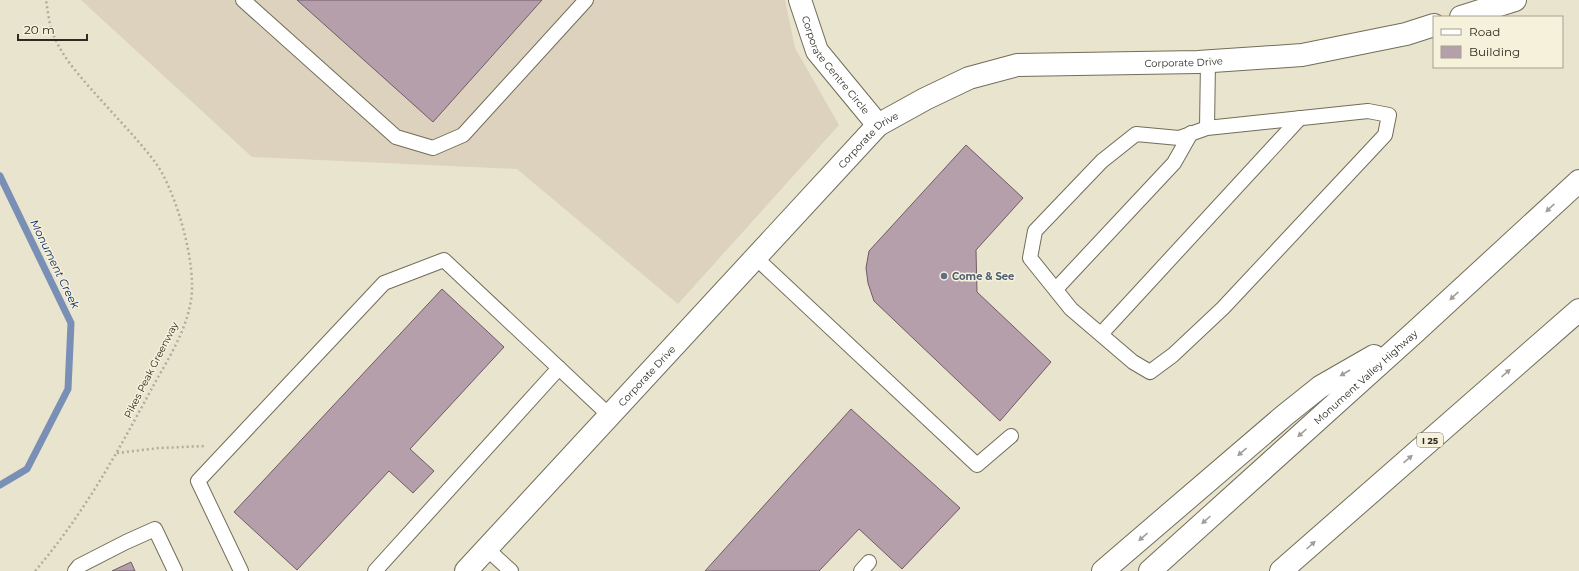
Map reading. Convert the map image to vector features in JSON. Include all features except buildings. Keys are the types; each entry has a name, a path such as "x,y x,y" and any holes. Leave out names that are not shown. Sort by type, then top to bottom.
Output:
{"main road":[{"name":"Corporate Centre Circle","path":"800,0 817,51 878,125"},
{"path":"1464,16 1515,0"},
{"name":"Corporate Drive","path":"466,571 878,125 924,99 968,78 1017,65 1208,61 1302,55 1406,34 1433,25"},
{"name":"Monument Valley Highway","path":"1150,571 1415,332 1579,181"},
{"name":"I 25","path":"1281,571 1579,310"},
{"path":"1103,571 1285,415 1320,388 1415,332"}],"lane":[{"path":"242,0 396,137 433,148 463,135 586,0"},
{"path":"1207,128 1208,61"},
{"path":"1368,111 1389,115 1385,135 1223,308 1173,355 1150,372 1133,362 1071,308 1030,258 1035,231 1102,161 1136,134 1179,138 1207,128 1300,118 1368,111"},
{"path":"1101,334 1300,118"},
{"path":"1056,289 1174,163 1191,133"},
{"path":"756,258 977,465 1011,436"},
{"path":"241,571 198,481 384,283 444,260 610,416"},
{"path":"374,571 559,368"},
{"path":"75,571 79,566 155,529 175,571"},
{"path":"487,548 511,571"}],"path":[{"name":"Pikes Peak Greenway","path":"35,571 79,516 117,453 174,347 185,323 192,298 192,273 180,219 168,183 154,161 68,61 54,35 46,0"},
{"path":"117,453 159,448 233,444"}],"shaded area":[{"path":"81,0 785,0 795,48 839,125 678,304 517,169 252,157"}],"waterway":[{"name":"Monument Creek","path":"0,176 71,323 68,389 27,469 0,485"}],"place":[{"name":"Come & See","path":"944,276"}]}
